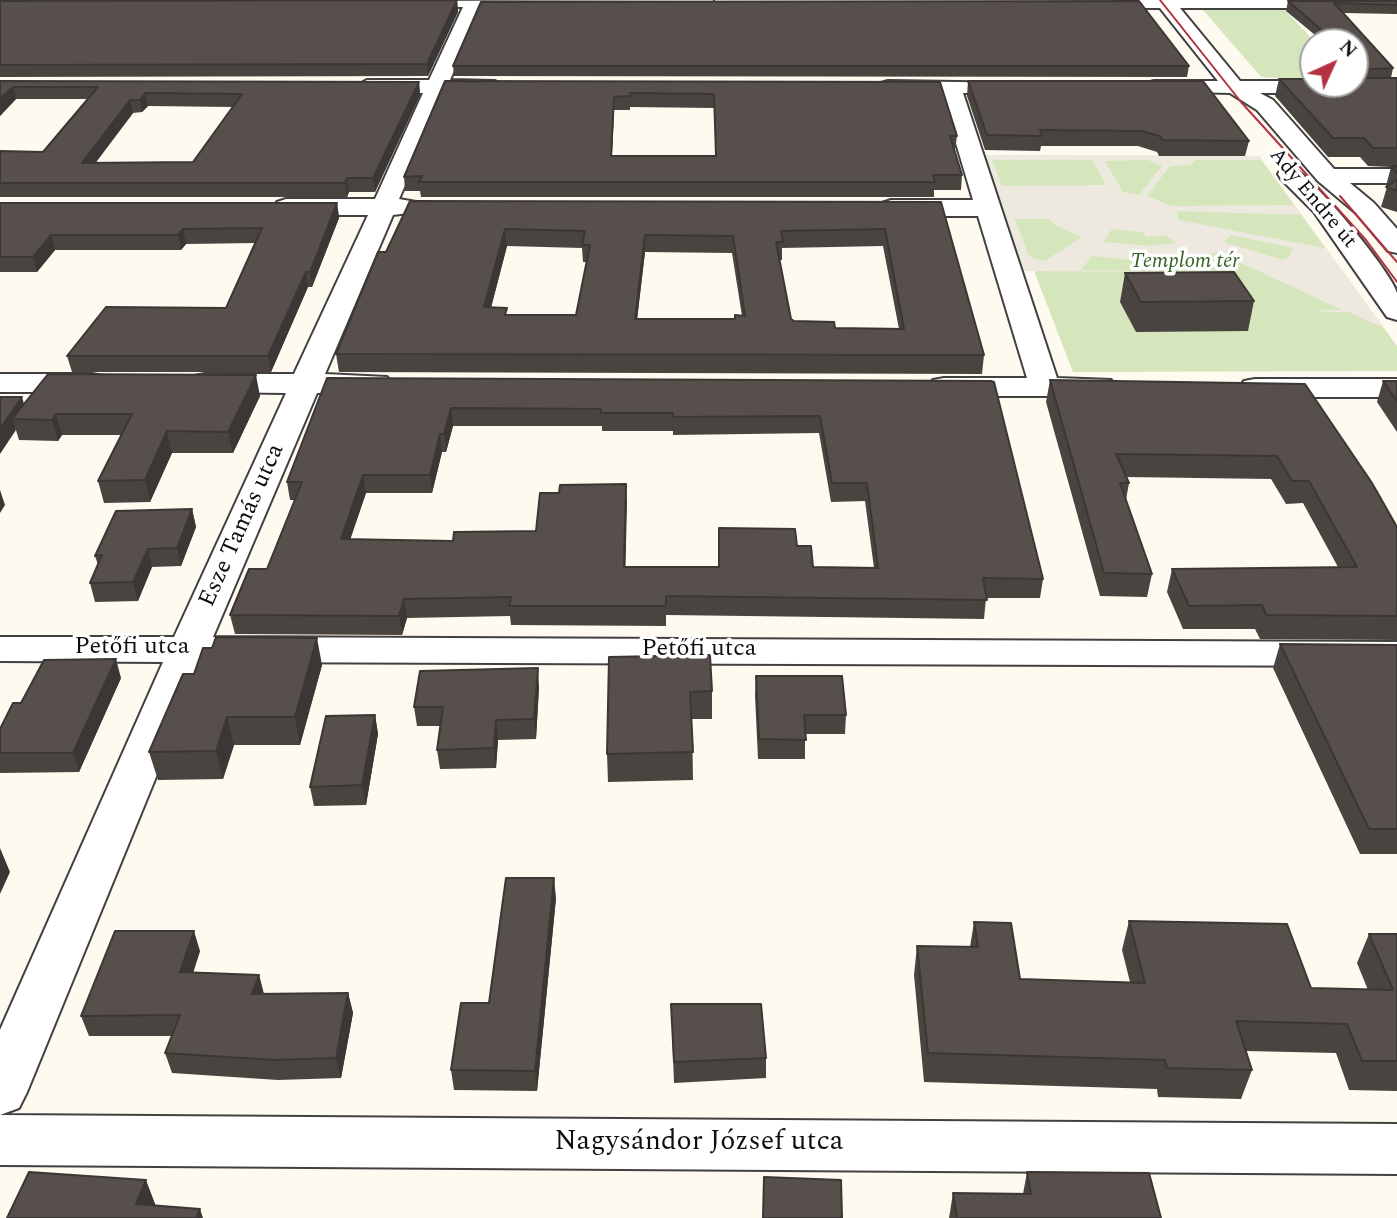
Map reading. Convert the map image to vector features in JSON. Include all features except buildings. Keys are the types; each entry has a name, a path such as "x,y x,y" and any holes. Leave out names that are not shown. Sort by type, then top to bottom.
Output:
{"street":[{"name":"Esze Tamás utca","path":"0,1092 189,648 386,207 434,86 475,0"},
{"path":"391,1 724,2"},
{"name":"Ady Endre út","path":"1165,1 1234,87 1265,105 1327,176 1365,208 1395,241"},
{"path":"1069,2 1397,2"},
{"path":"339,86 518,87"},
{"path":"867,87 1043,87"},
{"path":"950,87 1045,387"},
{"path":"1136,87 1397,88"},
{"name":"Ady Endre út","path":"1234,87 1233,102 1248,121"},
{"name":"Ady Endre út","path":"1278,159 1324,207 1397,312"},
{"path":"1327,176 1397,176"},
{"path":"262,207 427,207"},
{"path":"866,208 990,208"},
{"path":"0,383 125,383"},
{"path":"181,383 404,384"},
{"path":"920,387 1126,387"},
{"path":"1221,387 1397,388"},
{"name":"Petőfi utca","path":"0,649 1397,654"},
{"name":"Nagysándor József utca","path":"0,1140 1397,1149"}],"green space":[{"path":"1283,8 1302,28 1299,28 1299,79 1261,77 1203,10"},
{"name":"Templom tér","path":"972,155 1259,156 1397,346 1397,371 1073,372 1034,271 1009,271"}],"shaded area":[{"path":"972,155 1259,156 1384,328 1349,312 1324,312 1225,282 1218,272 1009,271","holes":["992,160 1092,160 1106,185 1002,186","1148,160 1162,166 1139,195 1123,192 1105,161","1195,160 1261,160 1294,205 1171,206 1147,196 1170,166 1190,165","1177,211 1301,215 1325,248 1178,220","1015,219 1049,219 1055,225 1082,237 1045,261 1029,256","1112,229 1143,232 1146,237 1165,235 1176,243 1151,246 1103,242","1231,235 1293,248 1289,257 1283,260 1224,242","1218,252 1342,310 1319,310 1225,282 1219,272 1081,270 1092,256 1162,263"]}],"tram line":[{"path":"1160,0 1241,102 1366,240 1397,282"},
{"path":"1340,196 1397,262"}]}
